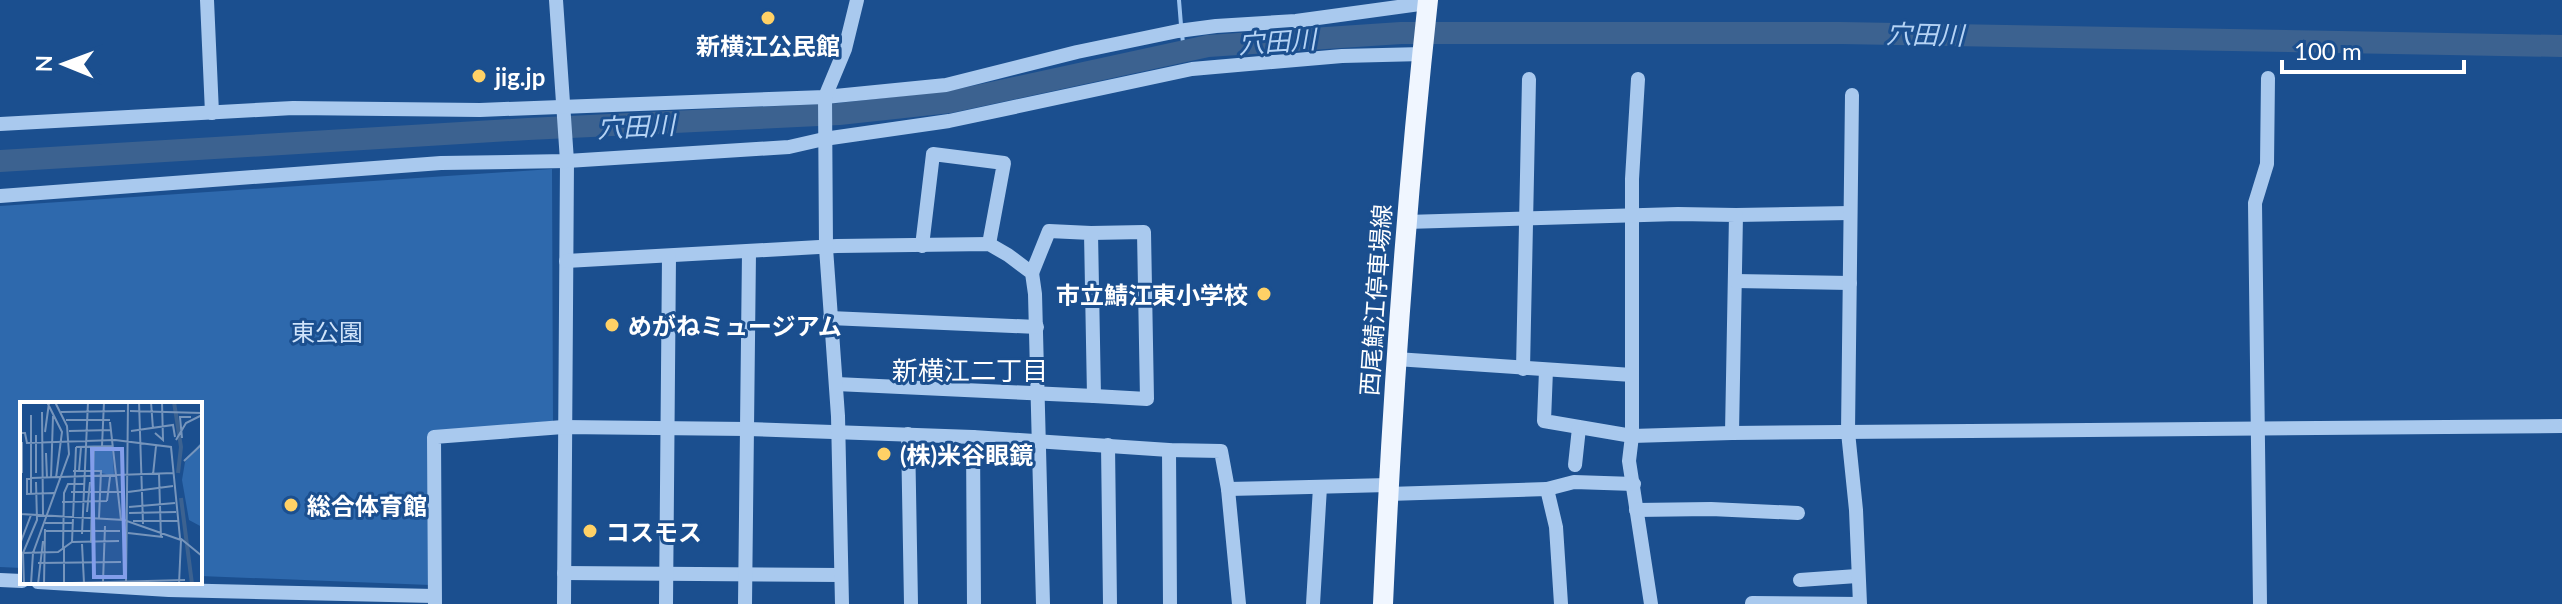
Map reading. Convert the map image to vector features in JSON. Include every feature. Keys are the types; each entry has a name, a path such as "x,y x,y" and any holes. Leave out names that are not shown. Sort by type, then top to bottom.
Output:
{"main road":[{"name":"西尾鯖江停車場線","path":"1383,604 1406,222 1427,6"}],"street":[{"path":"207,0 212,113"},
{"path":"556,0 567,161 564,604"},
{"path":"842,604 836,384 826,248 824,138 825,100 845,49 857,0"},
{"path":"0,124 293,108 480,110 563,105 825,100 946,85 1077,52 1178,31 1427,6"},
{"path":"0,196 441,163 567,161 789,147 824,138 949,121 1192,69 1423,51"},
{"path":"2260,604 2255,203 2267,164 2268,78"},
{"path":"1523,369 1529,79"},
{"path":"1638,79 1632,179 1632,436 1629,461 1651,604"},
{"path":"1752,603 1860,604 1856,510 1848,432 1852,95"},
{"path":"922,246 933,154 1009,164 989,244"},
{"path":"1406,222 1678,214 1850,213"},
{"path":"1732,433 1736,215"},
{"path":"836,384 1037,395 1147,399 1144,232 1049,231 1032,273 1037,314 1037,395 1043,604"},
{"path":"1091,233 1094,396"},
{"path":"566,261 826,248 989,244 1032,273"},
{"path":"745,604 749,252"},
{"path":"666,604 669,256"},
{"path":"1735,281 1850,283"},
{"path":"830,318 1037,327"},
{"path":"1396,359 1632,375"},
{"path":"1546,370 1544,421 1632,436 2562,426"},
{"path":"55,584 169,597 434,600 434,437 563,427 747,429 973,437 1221,451 1228,489 1239,604"},
{"path":"1575,465 1579,428"},
{"path":"908,434 911,604"},
{"path":"973,437 974,604"},
{"path":"1108,445 1110,604"},
{"path":"1169,450 1170,604"},
{"path":"1228,489 1547,489 1574,482 1634,484"},
{"path":"1313,604 1320,487"},
{"path":"1547,489 1556,527 1561,604"},
{"path":"1636,510 1798,513"},
{"path":"564,573 841,575"},
{"path":"1800,580 1857,576"},
{"path":"0,580 20,581"}],"green space":[{"name":"東公園","path":"552,169 553,421 433,433 430,585 202,576 202,402 20,402 20,568 0,567 0,206"}],"waterway":[{"path":"1179,0 1181,25"},
{"name":"穴田川","path":"0,161 528,129 839,114 950,102 1208,46 1401,33 1841,33 2562,46"},
{"path":"1182,34 1184,51"}],"place":[{"name":"新横江公民館","path":"768,18"},
{"name":"jig.jp","path":"479,76"},
{"name":"市立鯖江東小学校","path":"1264,294"},
{"name":"めがねミュージアム","path":"612,325"},
{"name":"(株)米谷眼鏡","path":"884,454"},
{"name":"総合体育館","path":"291,505"},
{"name":"コスモス","path":"590,531"}],"district":[{"name":"新横江二丁目","path":"970,370"}]}
